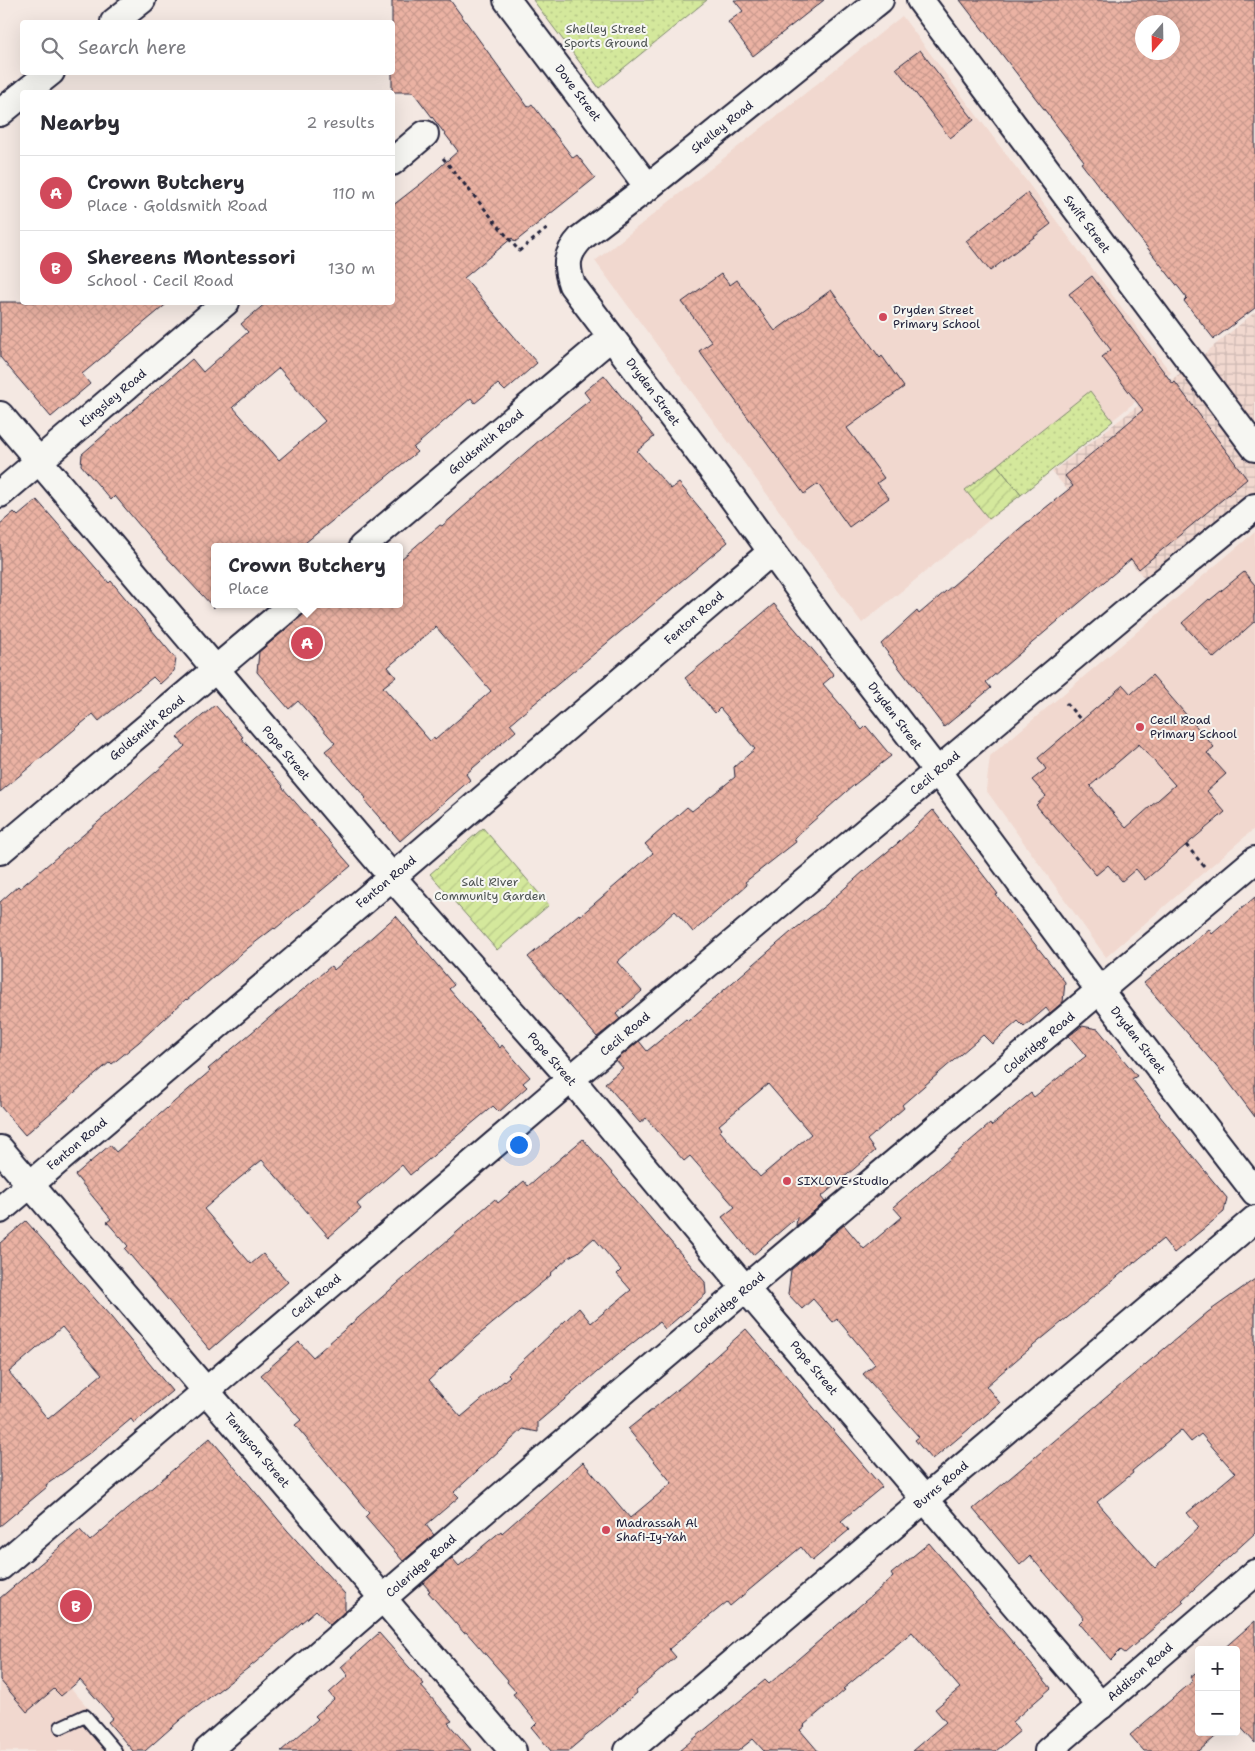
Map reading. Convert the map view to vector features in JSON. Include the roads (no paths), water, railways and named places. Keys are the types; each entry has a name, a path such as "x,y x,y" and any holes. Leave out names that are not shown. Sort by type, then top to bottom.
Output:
{"street":[{"path":"117,20 142,0"},
{"name":"Dove Street","path":"507,0 648,187"},
{"name":"Shelley Road","path":"568,258 572,247 580,238 648,187 880,0"},
{"name":"Swift Street","path":"920,0 1255,448"},
{"path":"28,90 47,75"},
{"path":"0,113 20,97"},
{"path":"395,159 424,134"},
{"name":"Dryden Street","path":"568,258 568,272 572,285 1100,991 1255,1192"},
{"name":"Kingsley Road","path":"0,494 222,305"},
{"name":"Goldsmith Road","path":"367,543 611,337"},
{"name":"Pope Street","path":"0,415 392,877 571,1079 1101,1706"},
{"name":"Cecil Road","path":"0,1567 571,1079 1154,589 1255,507"},
{"name":"Fenton Road","path":"0,1210 771,552"},
{"name":"Goldsmith Road","path":"0,851 288,608"},
{"name":"Coleridge Road","path":"207,1751 746,1288 1255,860"},
{"name":"Tennyson Street","path":"0,1149 513,1751"},
{"name":"Burns Road","path":"628,1751 1255,1219"},
{"name":"Addison Road","path":"1048,1751 1255,1573"}],"lane":[{"path":"61,1726 84,1716 115,1751"}],"place":[{"name":"Dryden Street Primary School","path":"883,317"},
{"name":"Crown Butchery","path":"307,643"},
{"name":"Cecil Road Primary School","path":"1140,727"},
{"name":"SIXLOVE Studio","path":"787,1181"},
{"name":"Madrassah Al Shafi-Iy-Yah","path":"606,1530"},
{"name":"Shereens Montessori","path":"76,1606"}],"park label":[{"name":"Shelley Street Sports Ground","path":"606,36"},
{"name":"Salt River Community Garden","path":"490,889"}]}
